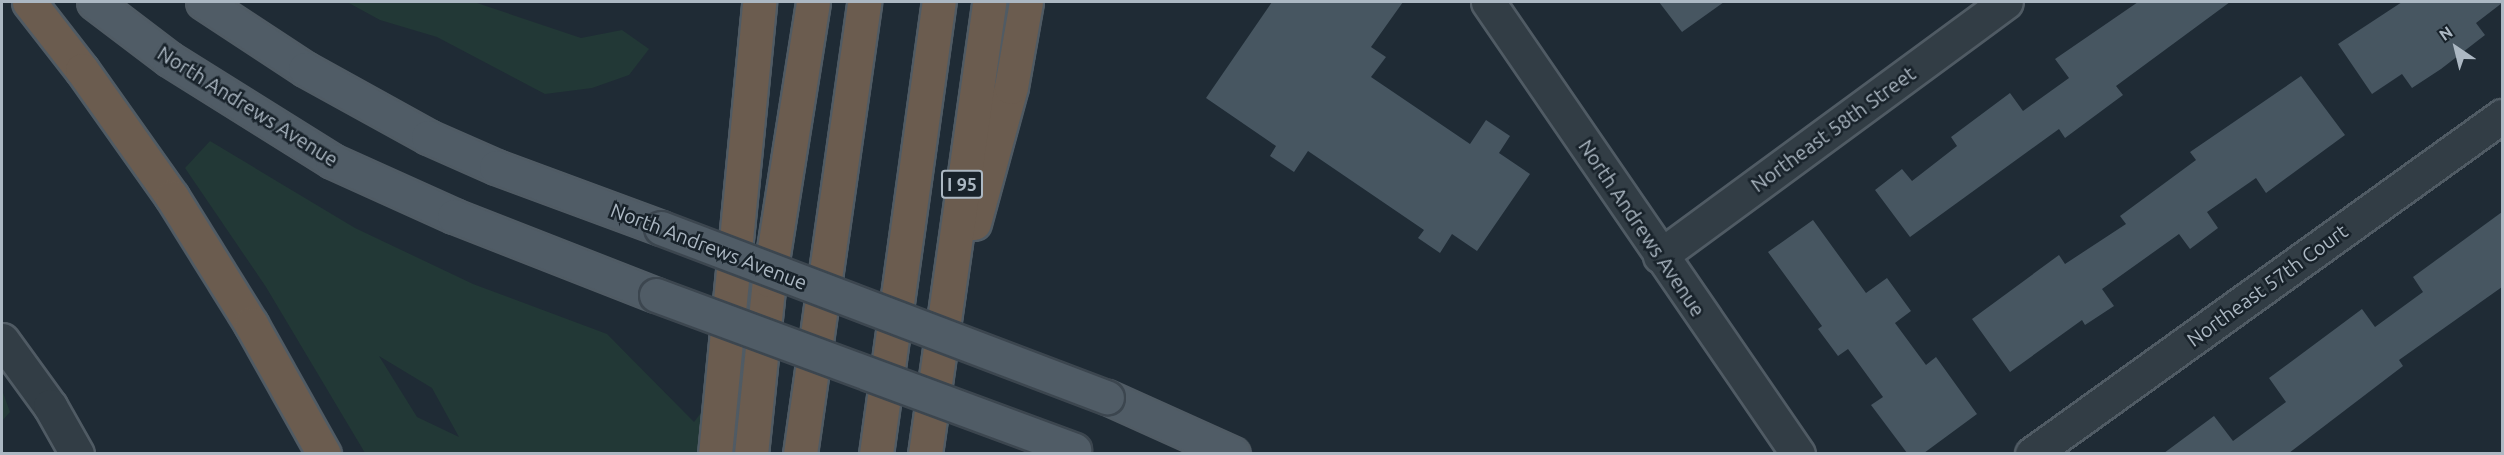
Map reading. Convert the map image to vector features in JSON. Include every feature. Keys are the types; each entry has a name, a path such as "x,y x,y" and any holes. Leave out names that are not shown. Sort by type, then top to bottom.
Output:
{"highway":[{"path":"29,2 82,70 172,197 251,324 324,453"},
{"path":"715,453 759,2"},
{"path":"751,453 769,280 813,2"},
{"path":"800,453 864,2"},
{"path":"876,453 939,2"},
{"name":"I 95","path":"925,453 935,367 989,2"},
{"path":"935,367 1011,87 1026,2"}],"main road":[{"name":"North Andrews Avenue","path":"94,2 169,59 332,161 454,216 1078,452"},
{"name":"North Andrews Avenue","path":"203,2 305,69 428,137 496,167 1107,397 1233,453"}],"street":[{"name":"North Andrews Avenue","path":"1488,2 1660,256 1798,453"},
{"name":"Northeast 58th Street","path":"1660,256 2006,2"},
{"name":"Northeast 57th Court","path":"2032,453 2502,116"},
{"path":"2,340 50,406 77,453"}],"green space":[{"path":"347,2 474,2 581,38 622,30 649,49 629,75 592,88 545,94 437,37 380,20"},
{"path":"210,141 355,228 473,284 607,334 694,422 717,392 714,453 365,453 266,287 185,168","holes":["379,356 432,388 459,437 417,417"]},
{"path":"2,390 10,412 2,421"}],"building":[{"path":"1272,2 1403,2 1371,47 1386,57 1371,77 1470,144 1486,120 1510,136 1499,153 1530,174 1477,251 1452,234 1440,253 1418,238 1424,230 1308,151 1294,172 1270,156 1276,146 1206,98"},
{"path":"1659,2 1724,2 1682,32"},
{"path":"2138,2 2230,2 2116,86 2123,95 2065,138 2059,129 1910,237 1875,190 1902,169 1912,181 1957,146 1951,137 2010,93 2023,111 2069,78 2055,59"},
{"path":"2402,2 2502,3 2476,23 2485,35 2441,69 2412,88 2402,74 2372,94 2338,44"},
{"path":"2301,76 2345,135 2266,193 2256,178 2207,212 2218,228 2190,249 2179,234 2102,289 2114,306 2085,325 2082,320 2010,372 1972,319 2059,255 2065,264 2126,224 2120,216 2196,160 2190,152"},
{"path":"2502,212 2502,287 2399,360 2403,366 2289,453 2164,453 2214,416 2233,441 2286,402 2269,378 2362,309 2375,327 2423,292 2413,277"},
{"path":"1813,220 1866,293 1887,278 1911,311 1895,323 1926,365 1936,357 1977,414 1924,453 1907,453 1871,405 1883,397 1848,349 1838,356 1818,329 1822,326 1768,252"}]}
